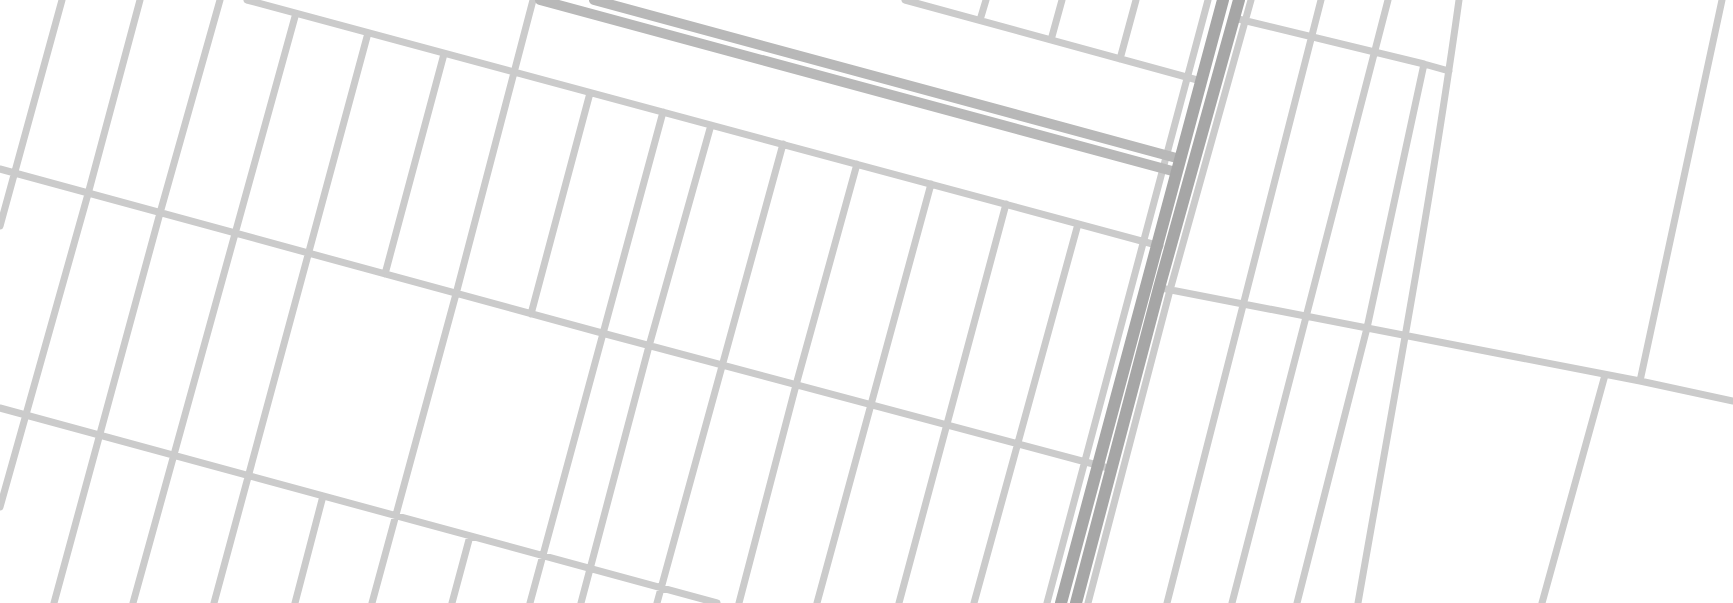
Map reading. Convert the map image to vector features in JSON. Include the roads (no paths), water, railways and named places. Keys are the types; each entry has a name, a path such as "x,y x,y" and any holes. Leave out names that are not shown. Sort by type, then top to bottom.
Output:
{"main road":[{"path":"540,0 1176,172"},
{"path":"594,0 1180,159"},
{"path":"1061,603 1223,0"},
{"path":"1076,603 1112,469 1164,289 1170,248 1240,19 1239,0"}],"street":[{"path":"0,226 62,0"},
{"path":"0,507 88,194 140,0"},
{"path":"54,603 160,213 220,0"},
{"path":"247,0 514,73 1170,248"},
{"path":"372,603 456,294 533,0"},
{"path":"980,20 986,0"},
{"path":"1051,40 1062,0"},
{"path":"1120,59 1136,0"},
{"path":"1047,603 1208,0"},
{"path":"1088,603 1164,289 1240,19 1251,0"},
{"path":"1167,603 1321,0"},
{"path":"1232,603 1388,0"},
{"path":"1358,603 1405,336 1449,70 1459,0"},
{"path":"1640,381 1722,0"},
{"path":"909,1 1201,81"},
{"path":"133,603 296,13"},
{"path":"1240,19 1449,70"},
{"path":"214,603 368,33"},
{"path":"385,274 444,54"},
{"path":"1297,603 1367,328 1424,64"},
{"path":"531,314 590,93"},
{"path":"530,603 602,334 664,112"},
{"path":"580,603 649,346 711,125"},
{"path":"657,603 783,144"},
{"path":"739,603 796,385 857,164"},
{"path":"0,169 602,334 1112,469"},
{"path":"817,603 931,184"},
{"path":"899,603 1006,204"},
{"path":"974,603 1078,224"},
{"path":"1164,289 1640,381 1733,401"},
{"path":"1542,603 1605,375"},
{"path":"0,408 717,603"},
{"path":"295,603 323,496"},
{"path":"452,603 470,536"}]}
